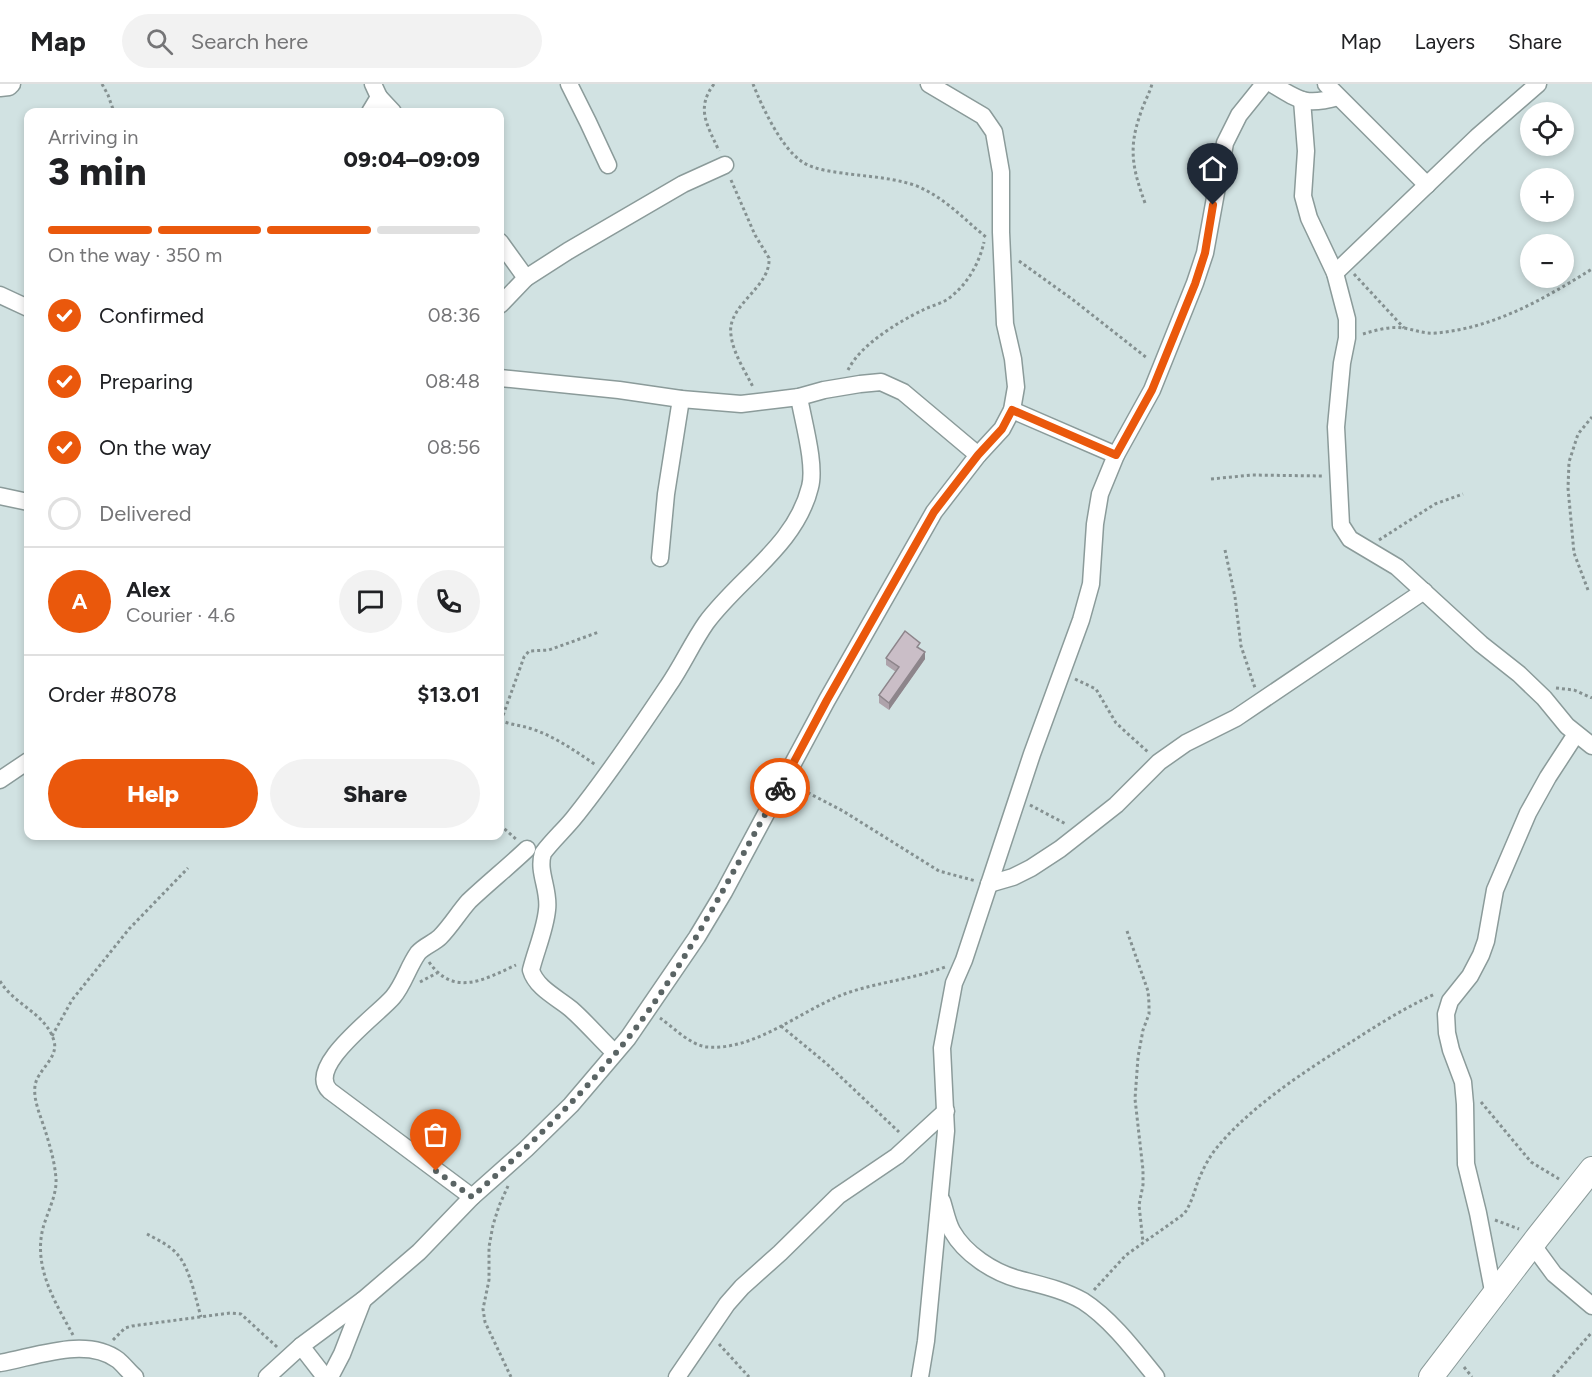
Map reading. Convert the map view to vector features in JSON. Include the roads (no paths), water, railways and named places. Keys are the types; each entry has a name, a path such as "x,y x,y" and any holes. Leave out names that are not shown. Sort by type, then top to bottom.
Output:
{"street":[{"path":"0,88 9,87 12,84"},
{"path":"569,84 608,165"},
{"path":"267,1377 419,1252 472,1197 571,1105 649,1010 697,937 827,700 934,512 978,455 1002,429 1012,410 1016,387 1013,359 1005,324 1001,172 994,132 983,116 929,84"},
{"path":"920,1377 940,1196 946,1111 942,1048 954,983 964,960 1062,675 1091,584 1095,524 1100,494 1116,455 1152,390 1195,284 1205,253 1225,143 1239,115 1264,84"},
{"path":"1272,84 1302,100 1318,102 1331,88 1427,185"},
{"path":"1340,269 1477,137 1538,84"},
{"path":"371,108 376,90"},
{"path":"376,90 390,108"},
{"path":"1302,100 1306,151 1304,196 1309,218 1340,269 1347,319 1347,338 1342,363 1336,427 1341,525 1350,538 1397,567 1481,644 1530,684 1567,726 1592,745"},
{"path":"504,301 526,278 682,184 725,165"},
{"path":"504,248 526,278"},
{"path":"0,295 24,306"},
{"path":"504,378 741,404 799,397 844,386 881,382 903,392 978,455"},
{"path":"615,1053 533,976 531,970 547,910 548,894 540,861 543,853 573,819 669,684 705,625 723,601 774,551 803,506 811,477 810,457 799,397"},
{"path":"660,558 666,494 681,399"},
{"path":"1012,410 1116,455"},
{"path":"0,496 24,501"},
{"path":"989,884 1013,877 1031,868 1082,833 1116,805 1159,762 1186,743 1236,718 1424,591"},
{"path":"1494,1296 1466,1164 1466,1104 1463,1082 1451,1050 1445,1021 1450,1001 1475,968 1486,941 1495,890 1528,813 1576,734"},
{"path":"0,780 24,764"},
{"path":"472,1197 330,1091 323,1080 325,1071 351,1037 392,999 421,950 442,935 470,901 527,849"},
{"path":"677,1377 707,1332 742,1287 787,1247 838,1196 897,1156 946,1111"},
{"path":"1431,1377 1592,1169"},
{"path":"940,1196 952,1231 980,1260 997,1271 1017,1279 1043,1284 1083,1302 1136,1351 1156,1377"},
{"path":"1535,1240 1554,1274 1592,1306"},
{"path":"330,1377 342,1354 363,1300"},
{"path":"0,1363 66,1349 81,1350 107,1354 118,1360 135,1377"},
{"path":"295,1352 325,1377"}]}
